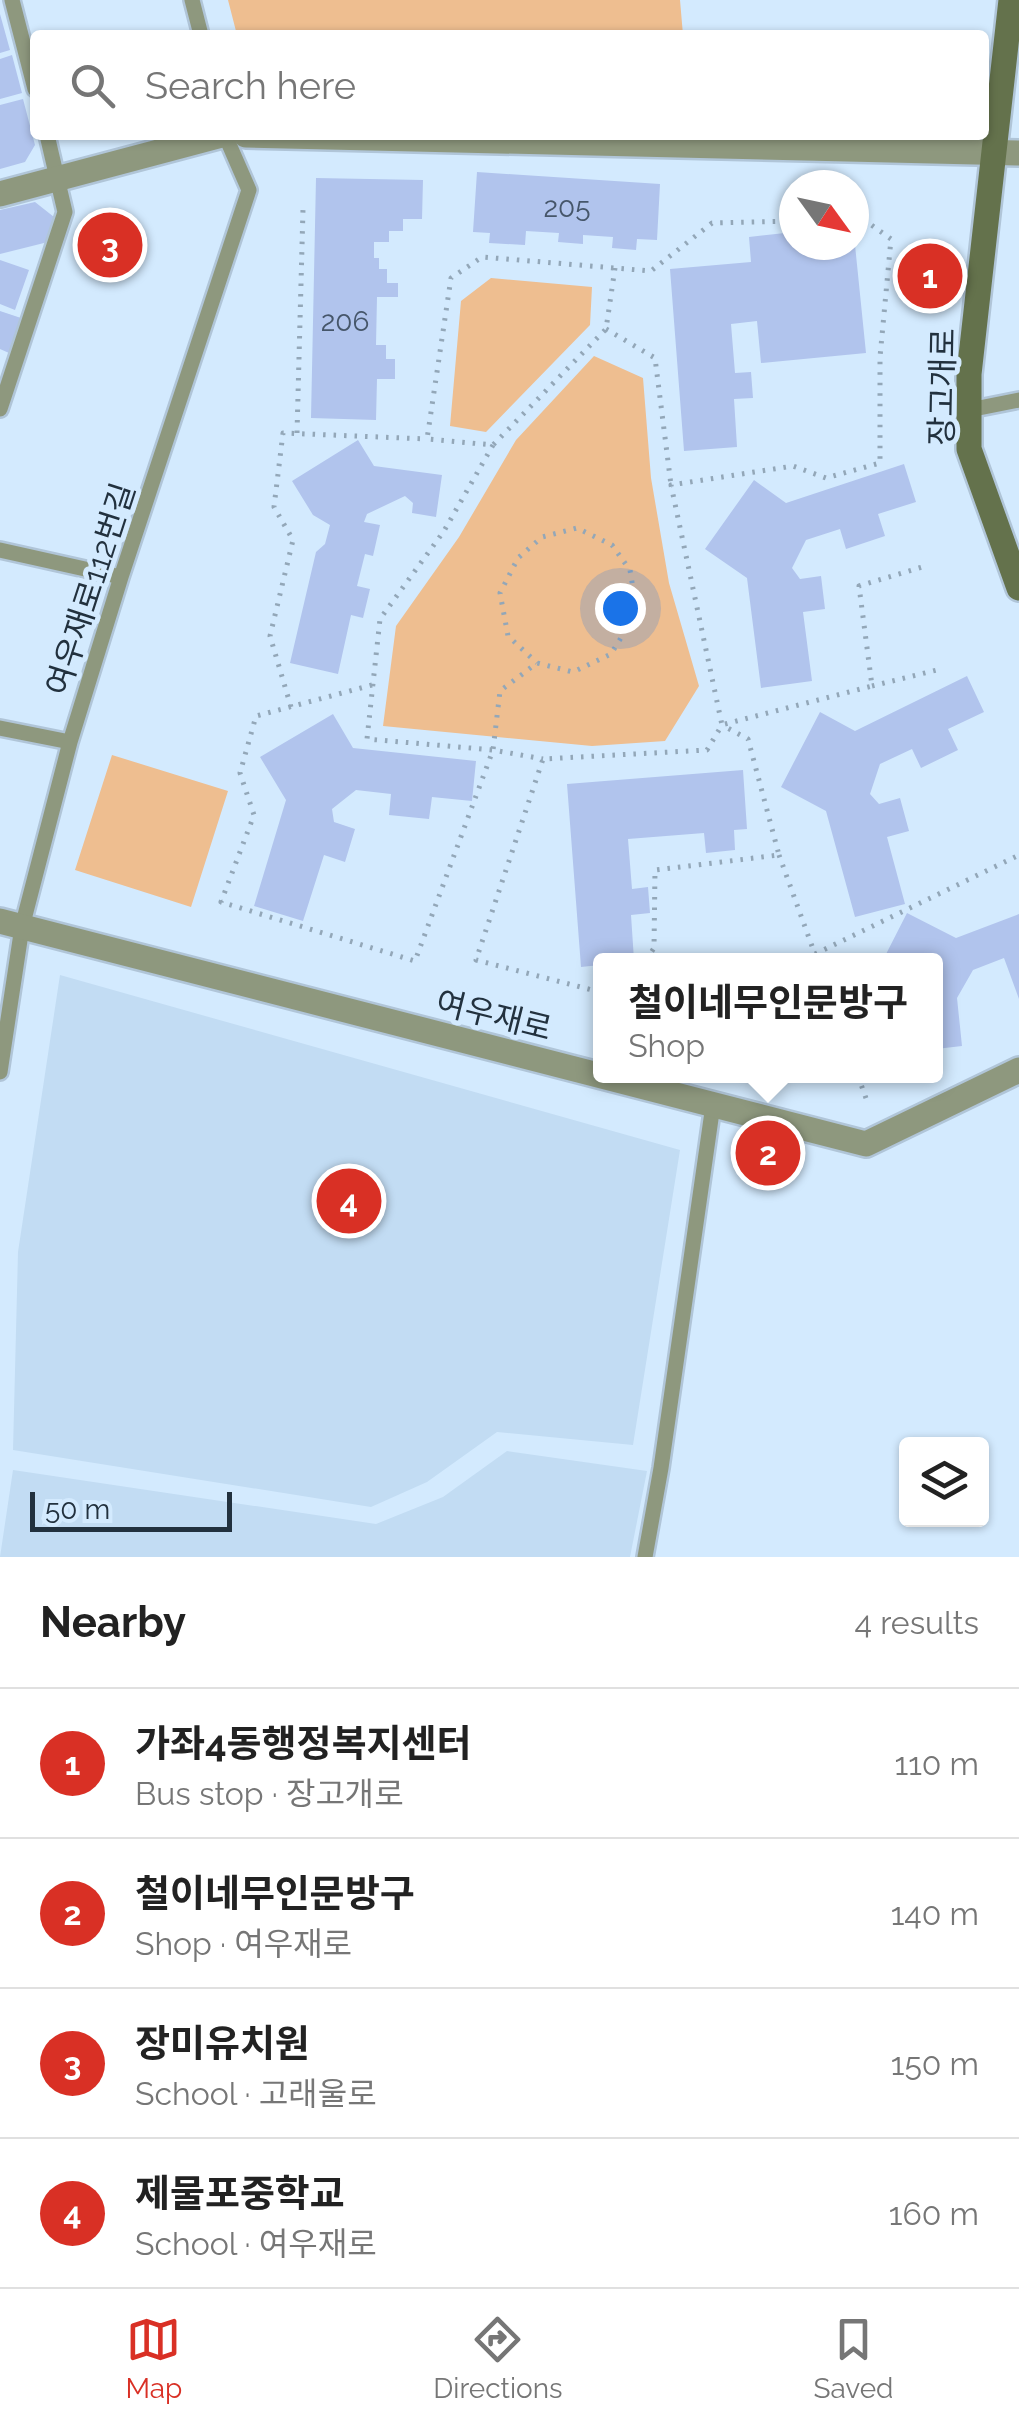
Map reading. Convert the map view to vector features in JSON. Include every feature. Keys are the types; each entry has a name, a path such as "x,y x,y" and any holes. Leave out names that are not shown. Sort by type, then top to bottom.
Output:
{"main road":[{"name":"장고개로","path":"1011,0 1006,152 969,374 969,449 1019,588"}],"street":[{"path":"0,194 205,140"},
{"path":"470,140 1006,152"},
{"name":"여우재로","path":"11,924 593,1074"},
{"name":"여우재로","path":"628,1083 866,1144 1019,1070"}],"lane":[{"path":"12,0 30,70"},
{"path":"192,0 200,30"},
{"path":"0,409 65,212 47,140"},
{"name":"여우재로112번길","path":"0,1072 11,924 249,190 226,140"},
{"path":"969,410 1019,400"},
{"path":"0,550 121,577"},
{"path":"0,728 70,742"},
{"path":"644,1557 713,1105"}],"path":[{"path":"297,433 303,209"},
{"path":"428,439 452,278 482,257 652,271 712,224 779,222"},
{"path":"671,484 793,466 826,478 880,463 880,358 890,239 869,225"},
{"path":"606,329 655,358 671,484 722,724 707,750 543,759 493,750 367,739 380,619 444,531 493,445 606,329 615,268"},
{"path":"291,707 270,636 293,540 274,507 283,432 493,445"},
{"path":"577,528 612,545 630,570 637,612 611,654 573,672 537,663 508,636 500,593 518,558 542,537 577,528"},
{"path":"872,686 859,586 922,566"},
{"path":"372,685 256,716 240,772 254,815 221,902 415,961 493,750 500,691 537,663"},
{"path":"722,724 940,669"},
{"path":"722,724 748,739 779,855 815,953"},
{"path":"543,759 476,960 593,990"},
{"path":"651,953 654,948 656,870 779,855"},
{"path":"824,953 1019,855"},
{"path":"861,1083 867,1101"}],"shaded area":[{"path":"228,0 680,0 683,30 236,30"},
{"path":"491,278 592,287 590,325 486,432 450,426 461,301"},
{"path":"594,356 643,378 651,478 669,583 699,686 665,741 592,746 383,726 396,626 459,537 516,440"},
{"path":"112,755 228,791 191,907 75,870"},
{"path":"60,975 680,1150 633,1445 497,1432 427,1482 371,1507 13,1450 18,1252"},
{"path":"507,1451 647,1471 630,1557 0,1557 13,1470 376,1524 443,1497"}],"building":[{"path":"0,14 10,50 0,53"},
{"path":"12,55 22,93 0,99 0,59"},
{"path":"23,99 30,140 35,145 25,162 0,169 0,105"},
{"path":"477,172 660,184 657,240 637,239 636,250 612,248 613,237 583,235 583,244 558,242 559,233 526,231 525,245 489,243 490,233 473,232"},
{"path":"316,178 423,180 422,219 403,219 403,231 389,231 389,242 374,242 374,258 379,258 379,269 387,269 387,283 398,283 398,297 377,297 376,345 386,345 386,359 395,359 395,379 377,379 376,420 311,418"},
{"path":"35,202 54,217 48,242 0,254 0,210"},
{"path":"779,234 779,260 857,260 866,353 761,363 757,321 731,324 735,373 751,372 753,398 734,399 737,447 684,451 670,269 751,262 749,237"},
{"path":"0,260 29,270 15,310 0,304"},
{"path":"0,311 21,318 9,353 0,349"},
{"path":"358,440 374,466 442,475 436,517 412,513 413,503 405,496 367,514 364,522 380,525 373,556 365,554 357,586 370,589 363,618 351,615 338,674 290,663 316,552 325,544 330,525 313,515 292,481"},
{"path":"904,464 916,502 878,514 885,536 846,549 840,529 806,540 792,568 800,579 821,576 825,609 803,612 812,681 761,688 747,578 705,549 754,480 786,503"},
{"path":"967,676 984,712 948,729 958,750 921,768 912,749 880,764 870,794 879,804 900,798 909,831 887,837 905,904 855,917 826,811 781,787 820,712 855,731"},
{"path":"333,714 353,748 476,761 472,801 432,797 429,819 389,815 391,794 356,790 332,809 334,822 355,829 345,862 324,855 303,921 254,906 286,800 260,757"},
{"path":"743,770 747,829 734,830 735,850 706,853 704,833 628,839 632,889 648,887 650,913 631,915 634,953 593,953 593,966 581,967 567,784"},
{"path":"907,913 956,938 1019,914 1019,999 1004,958 973,970 957,998 962,1046 943,1048 943,953 887,953"}],"place":[{"name":"장미유치원","path":"110,245"},
{"name":"가좌4동행정복지센터","path":"930,276"},
{"name":"철이네무인문방구","path":"768,1153"},
{"name":"제물포중학교","path":"349,1201"}]}
